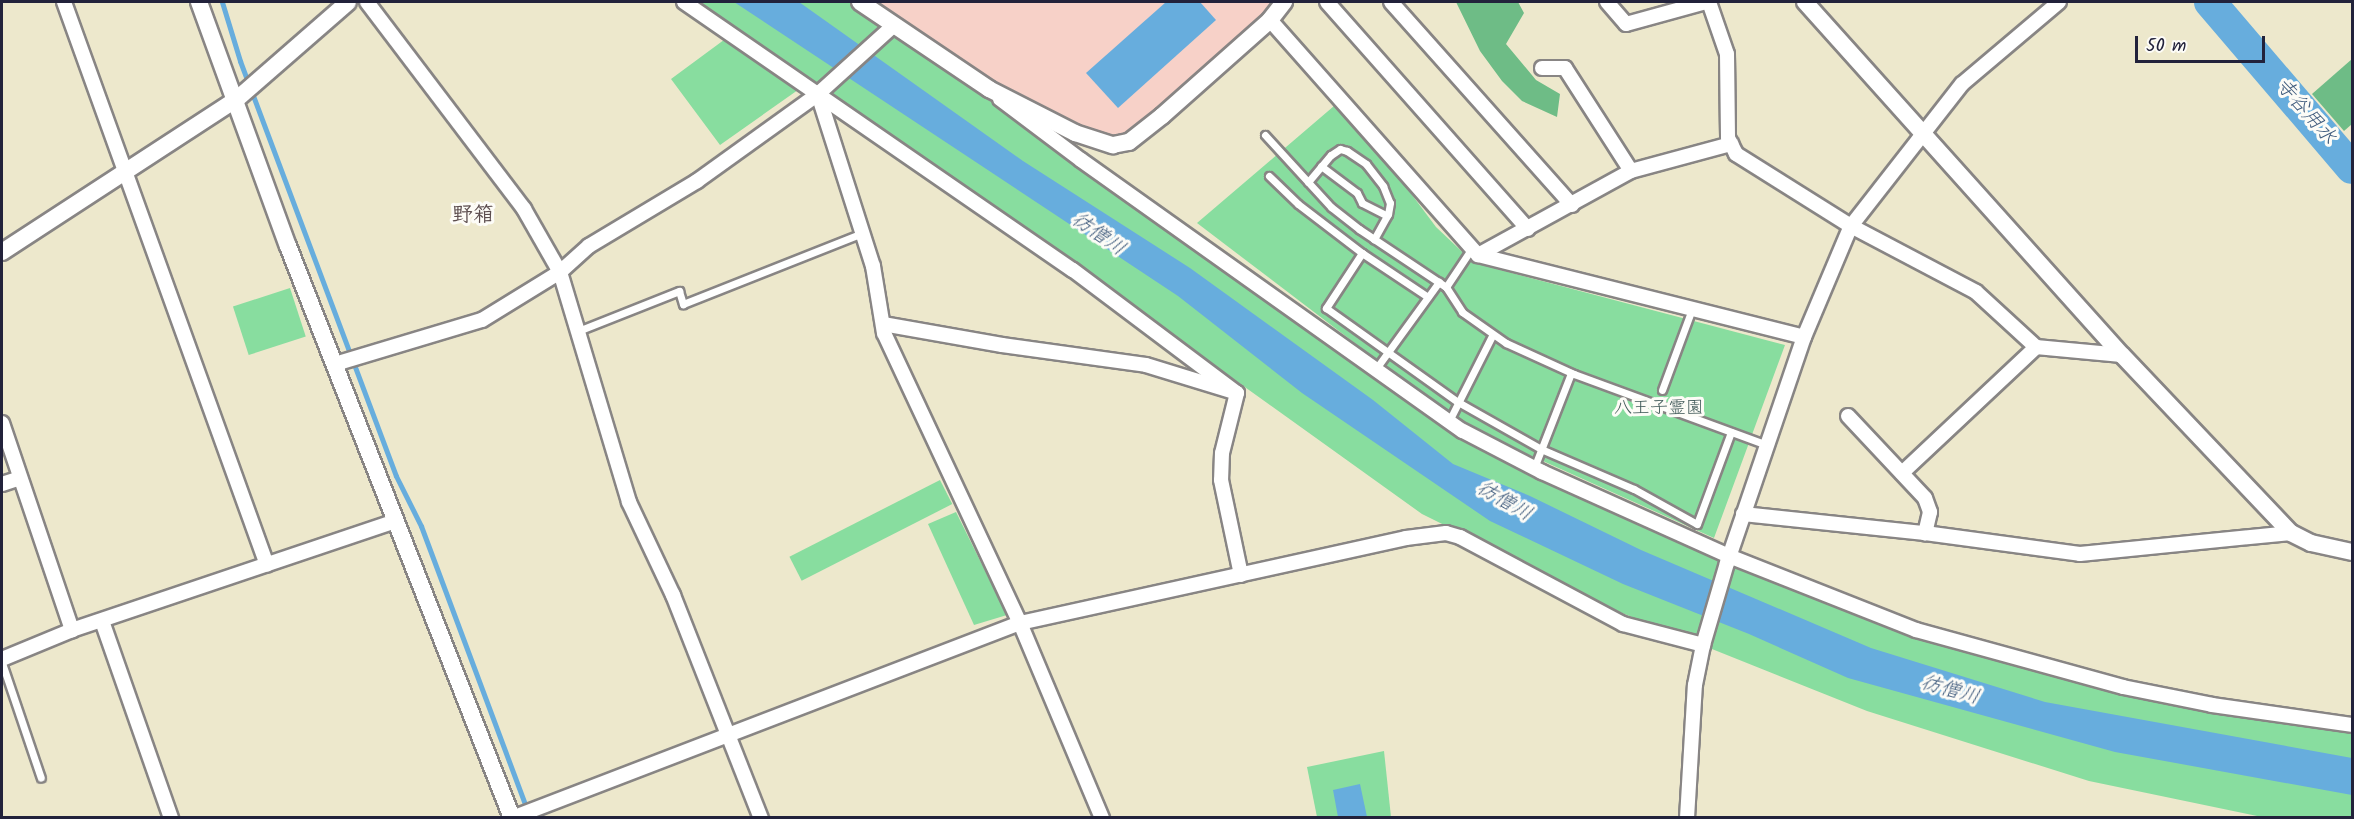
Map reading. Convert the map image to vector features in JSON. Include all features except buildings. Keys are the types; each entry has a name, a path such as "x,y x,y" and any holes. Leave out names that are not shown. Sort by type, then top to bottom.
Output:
{"street":[{"path":"64,2 267,565"},
{"path":"199,2 237,99 288,246 512,818 1020,623 1406,538 1446,533 1460,537 1623,624 1702,645"},
{"path":"2,252 237,99 348,2"},
{"path":"367,2 524,209 560,272 629,502 673,595 761,818"},
{"path":"684,2 820,91 1073,270 1237,393"},
{"path":"860,2 989,89 1095,141 1113,145 1129,142 1270,20 1284,2"},
{"path":"1327,2 1528,229"},
{"path":"1391,2 1572,205"},
{"path":"1607,2 1626,24 1708,2 1727,54 1728,138 1736,154 1851,226 1976,292 2036,346 2122,355"},
{"path":"1805,2 2122,355 2291,533 2311,543 2352,552"},
{"path":"1687,818 1695,685 1702,645 1743,514 1804,337 1851,226 1962,84 2059,2"},
{"path":"1270,20 1475,251 1804,337"},
{"path":"335,364 482,320 560,272 589,246 697,181 820,91 894,25"},
{"path":"1542,68 1565,68 1631,171"},
{"path":"989,89 1019,116 1449,421 1534,468 1728,560 1916,630 2102,681 2212,705 2352,725"},
{"path":"820,91 873,266 883,324 889,343 1020,623 1102,818"},
{"path":"1475,251 1528,229 1631,171 1731,144"},
{"path":"883,324 1002,345 1146,365 1237,393"},
{"path":"1902,473 2036,346"},
{"path":"1237,393 1222,453 1221,480 1241,574"},
{"path":"1848,416 1924,498 1930,512 1926,533"},
{"path":"2,423 72,630"},
{"path":"2,484 20,478"},
{"path":"1743,514 1926,533 2080,554 2291,533"},
{"path":"2,659 72,630 396,521"},
{"path":"102,621 171,818"}],"lane":[{"path":"1265,135 1331,207 1446,287 1462,312 1506,343 1571,373 1767,445"},
{"path":"1308,182 1321,166 1340,149 1366,164 1383,186 1390,203 1387,216 1374,239"},
{"path":"1321,166 1357,193 1362,203 1387,216"},
{"path":"1269,177 1298,204 1362,253 1428,297"},
{"path":"578,331 680,291 683,304 862,233"},
{"path":"1446,287 1475,251"},
{"path":"1362,253 1326,308 1458,402 1541,449 1634,489 1697,524 1731,432"},
{"path":"1375,370 1439,282"},
{"path":"1662,390 1692,309"},
{"path":"1449,421 1493,334"},
{"path":"1534,468 1571,373"},
{"path":"2,663 41,778"}],"shaded area":[{"path":"871,2 1288,2 1129,142 1036,113"}],"green space":[{"name":"八王子霊園","path":"684,2 850,2 1233,269 1440,408 1197,223 1341,100 1436,227 1474,263 1785,345 1714,538 1494,439 1666,532 1882,616 2123,687 2352,731 2352,817 2262,817 2089,781 1867,711 1622,613 1422,514 1030,233 805,85 720,145 671,79 732,34"},
{"path":"1456,2 1518,2 1524,13 1506,44 1536,80 1560,94 1557,117 1522,101 1502,81 1480,51"},
{"path":"2352,59 2352,124 2344,131 2312,94"},
{"path":"290,288 306,337 249,355 233,307"},
{"path":"940,480 952,504 802,581 789,557"},
{"path":"956,512 1007,615 974,625 928,524"},
{"path":"1384,751 1391,817 1317,817 1307,767"}],"water":[{"name":"彷僧川","path":"734,2 799,2 1023,161 1190,268 1373,400 1453,464 1530,496 1641,550 1871,648 2045,702 2352,758 2352,795 2115,752 1848,678 1749,634 1623,584 1490,521 1302,393 1178,296"},
{"path":"1166,2 1200,2 1216,20 1118,108 1086,73"},
{"path":"1360,784 1367,817 1338,817 1333,790"}],"waterway":[{"path":"222,2 240,61 396,476 421,526 527,810"},
{"name":"寺谷用水","path":"2210,2 2352,168"}],"district":[{"name":"野箱","path":"473,216"}]}
